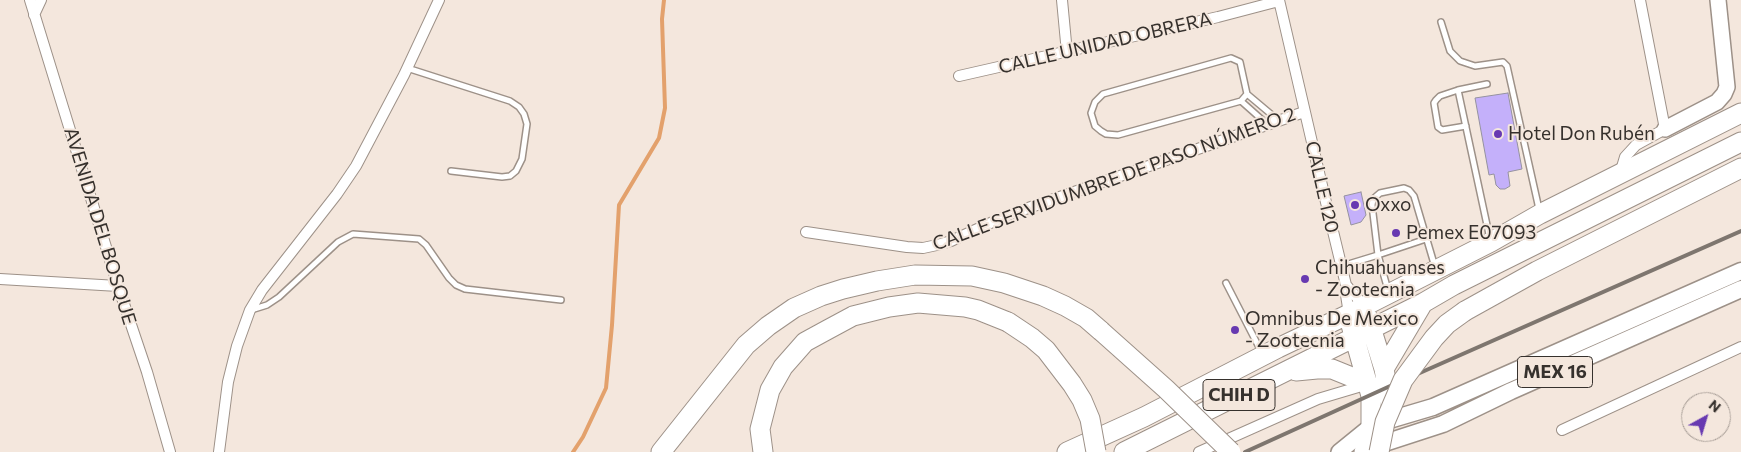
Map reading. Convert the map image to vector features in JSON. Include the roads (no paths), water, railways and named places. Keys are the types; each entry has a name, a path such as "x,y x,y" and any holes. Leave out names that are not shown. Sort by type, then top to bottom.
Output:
{"highway":[{"name":"CHIH D","path":"1067,452 1144,417 1263,355 1357,310 1491,242 1540,214 1741,113"},
{"name":"CHIH D","path":"1124,452 1741,142"},
{"path":"1376,449 1403,380 1434,338 1447,324 1465,311 1537,271 1741,168"},
{"path":"661,452 730,363 751,340 768,326 794,308 821,296 877,280 915,275 972,276 1004,283 1043,296 1065,306 1086,318 1166,389 1231,452"},
{"path":"1384,368 1423,303 1412,281"},
{"path":"763,452 760,429 770,390 783,366 805,342 853,316 889,307 918,303 978,310 1008,322 1032,338 1046,350 1082,400 1090,419 1096,452"},
{"path":"1357,310 1371,328 1384,368 1390,401 1391,419 1376,449"},
{"path":"1357,310 1354,337 1369,384 1371,426 1376,449"},
{"path":"1282,373 1332,369 1369,384"}],"main road":[{"name":"MEX 16","path":"1371,426 1433,407 1741,271"},
{"name":"MEX 16","path":"1376,449 1443,424 1511,391 1741,290"}],"street":[{"name":"AVENIDA DEL BOSQUE","path":"30,0 118,286 147,372 170,452"},
{"path":"34,15 41,0"},
{"path":"219,452 228,382 250,310 262,290 326,209 356,166 407,68 439,0"},
{"path":"1062,0 1067,53"},
{"name":"CALLE UNIDAD OBRERA","path":"959,76 1067,53 1218,17 1279,0"},
{"name":"CALLE 120","path":"1279,0 1341,267 1346,285 1357,310"},
{"path":"1640,0 1665,129"},
{"path":"1620,174 1624,157 1636,145 1717,102 1724,94 1727,87 1718,0"},
{"name":"CALLE SERVIDUMBRE DE PASO NÚMERO 2","path":"806,232 923,248 952,241 1008,214 1304,112"},
{"path":"0,279 118,286"},
{"name":"CALLE 120","path":"1346,285 1346,296 1357,310"},
{"path":"1562,430 1741,347"},
{"path":"1199,452 1318,399 1369,384"},
{"path":"1340,451 1371,426"},
{"path":"1340,451 1376,449"}],"lane":[{"path":"1441,22 1450,51 1460,61 1475,66 1503,62 1507,66 1540,214"},
{"path":"1247,94 1241,101 1118,135 1106,134 1101,131 1095,126 1091,113 1095,102 1103,94 1231,58 1240,62 1247,94 1278,120"},
{"path":"407,68 510,101 519,107 524,114 526,124 522,159 510,176 451,171"},
{"path":"1466,126 1442,130 1437,125 1434,103 1440,96 1487,84"},
{"path":"1458,90 1491,242"},
{"path":"1241,101 1268,125"},
{"path":"1389,293 1378,255 1372,205 1373,199 1380,193 1404,188 1414,196 1436,270"},
{"path":"250,310 267,305 279,297 338,242 353,234 419,239 426,245 456,285 465,289 561,300"},
{"path":"1341,267 1426,239"},
{"path":"1226,283 1263,355"}],"waterway":[{"path":"573,452 583,437 606,388 612,325 619,205 659,138 665,108 662,19 664,0"}],"railway":[{"path":"1245,452 1741,231"}],"place":[{"name":"Hotel Don Rubén","path":"1498,134"},
{"name":"Oxxo","path":"1355,205"},
{"name":"Pemex E07093","path":"1396,233"},
{"name":"Chihuahuanses - Zootecnia","path":"1305,279"},
{"name":"Omnibus De Mexico - Zootecnia","path":"1235,330"}]}
